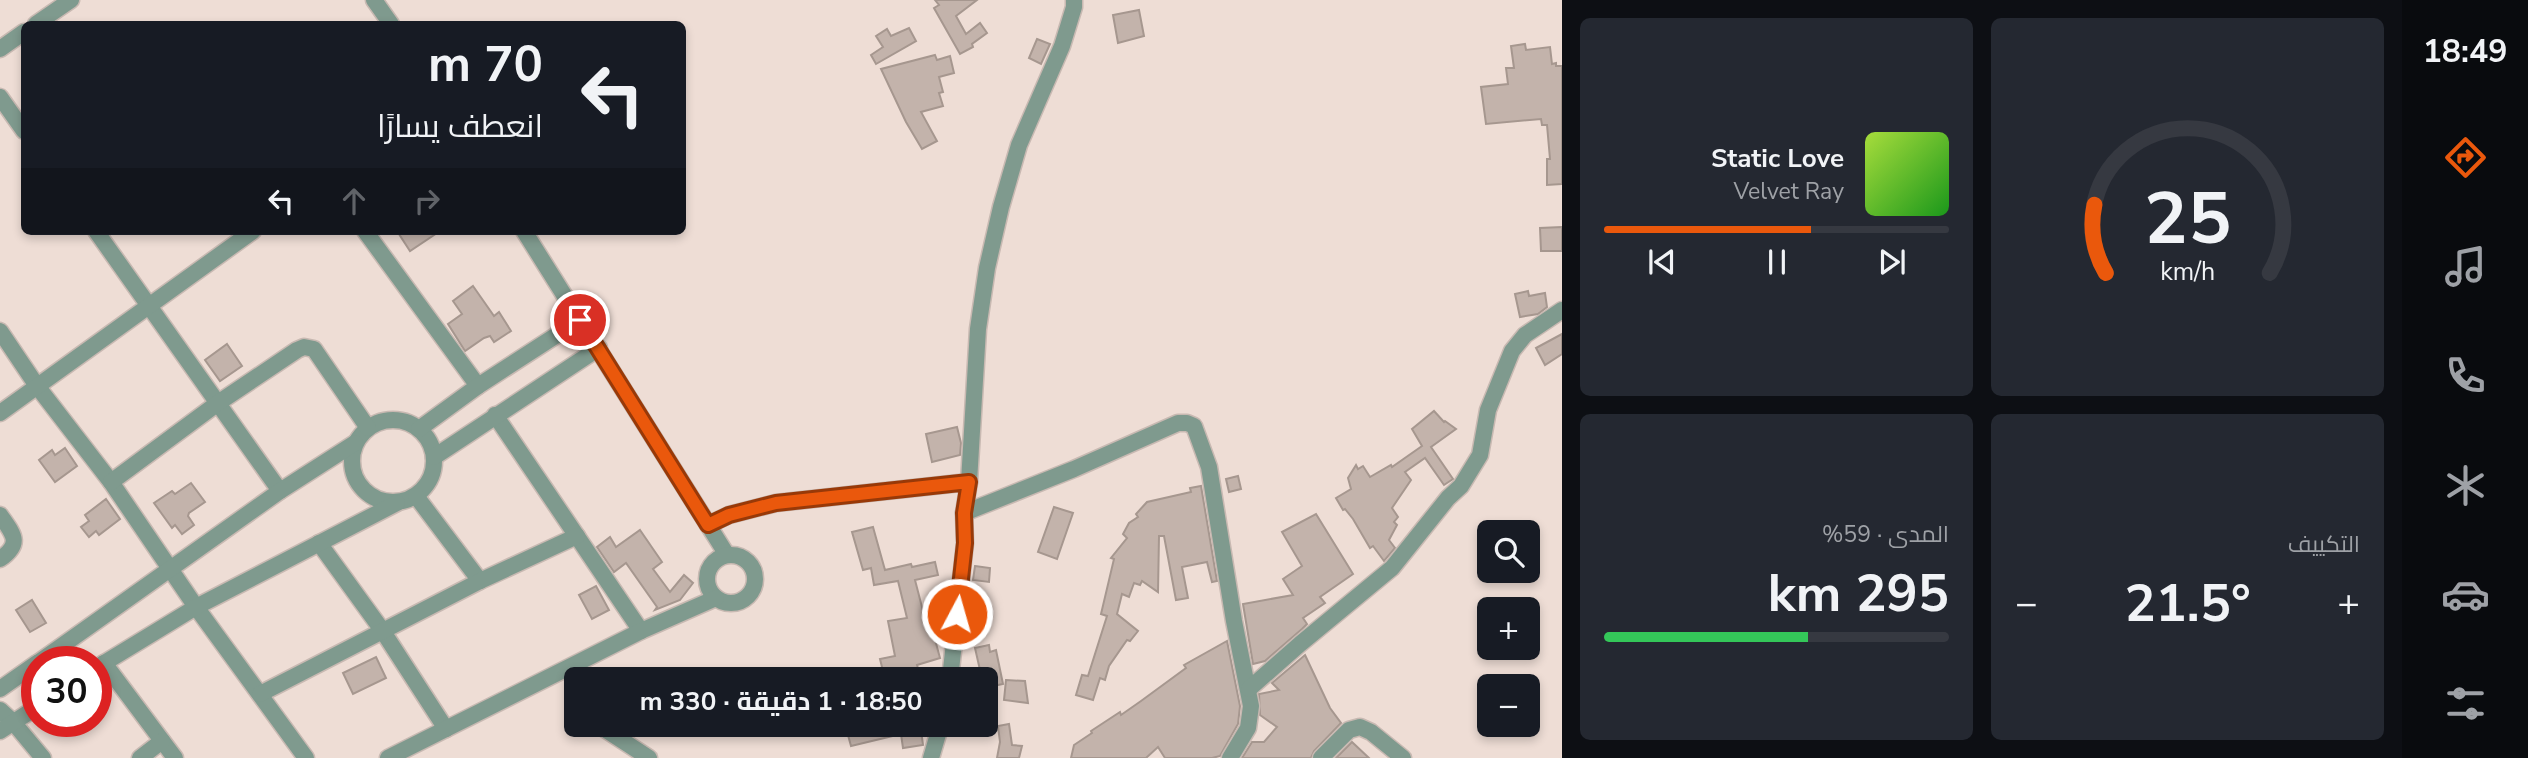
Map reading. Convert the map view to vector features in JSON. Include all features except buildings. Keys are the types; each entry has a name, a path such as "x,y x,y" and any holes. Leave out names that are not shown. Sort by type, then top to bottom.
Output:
{"street":[{"path":"40,21 71,0"},
{"path":"374,0 389,21"},
{"path":"951,667 965,543 964,513 969,482 978,329 987,268 1000,207 1019,145 1062,46 1074,0"},
{"path":"0,49 21,34"},
{"path":"0,97 21,127"},
{"path":"99,235 281,491"},
{"path":"0,413 247,235"},
{"path":"368,235 478,386"},
{"path":"527,235 727,555"},
{"path":"1249,689 1392,568 1448,498 1461,486 1480,455 1488,410 1512,351 1525,335 1562,310"},
{"path":"419,429 478,386 580,320"},
{"path":"0,331 37,386 111,482 196,607 306,758"},
{"path":"111,482 218,403 297,350 308,347 314,349 368,428"},
{"path":"434,457 599,348"},
{"path":"495,415 641,631"},
{"path":"60,646 281,491 355,443 368,428 380,421 393,419 407,422 419,429 432,446 433,472 427,486 416,496 397,503 196,607 112,658"},
{"path":"964,513 1178,423 1194,426 1209,467 1251,706 1248,727 1230,758"},
{"path":"355,443 351,457 352,472 359,485 369,496 383,502 397,503"},
{"path":"708,525 729,515 776,503 969,482"},
{"path":"416,496 480,581"},
{"path":"0,515 14,536 12,550 0,559"},
{"path":"260,694 480,581 577,536"},
{"path":"319,543 382,630 446,729"},
{"path":"727,555 739,556 749,562 755,573 755,585 749,596 739,602 727,603 716,598 709,589 707,578 710,567 717,559 727,555"},
{"path":"388,758 641,631 716,598"},
{"path":"0,689 21,674"},
{"path":"112,680 175,758"},
{"path":"0,710 7,727 43,758"},
{"path":"1321,758 1349,730 1360,727 1371,732 1403,758"},
{"path":"617,737 649,758"},
{"path":"931,758 937,737"},
{"path":"140,758 162,741"}],"route":[{"path":"580,320 708,525 729,515 776,503 969,482 964,513 965,543 957,614"}]}
